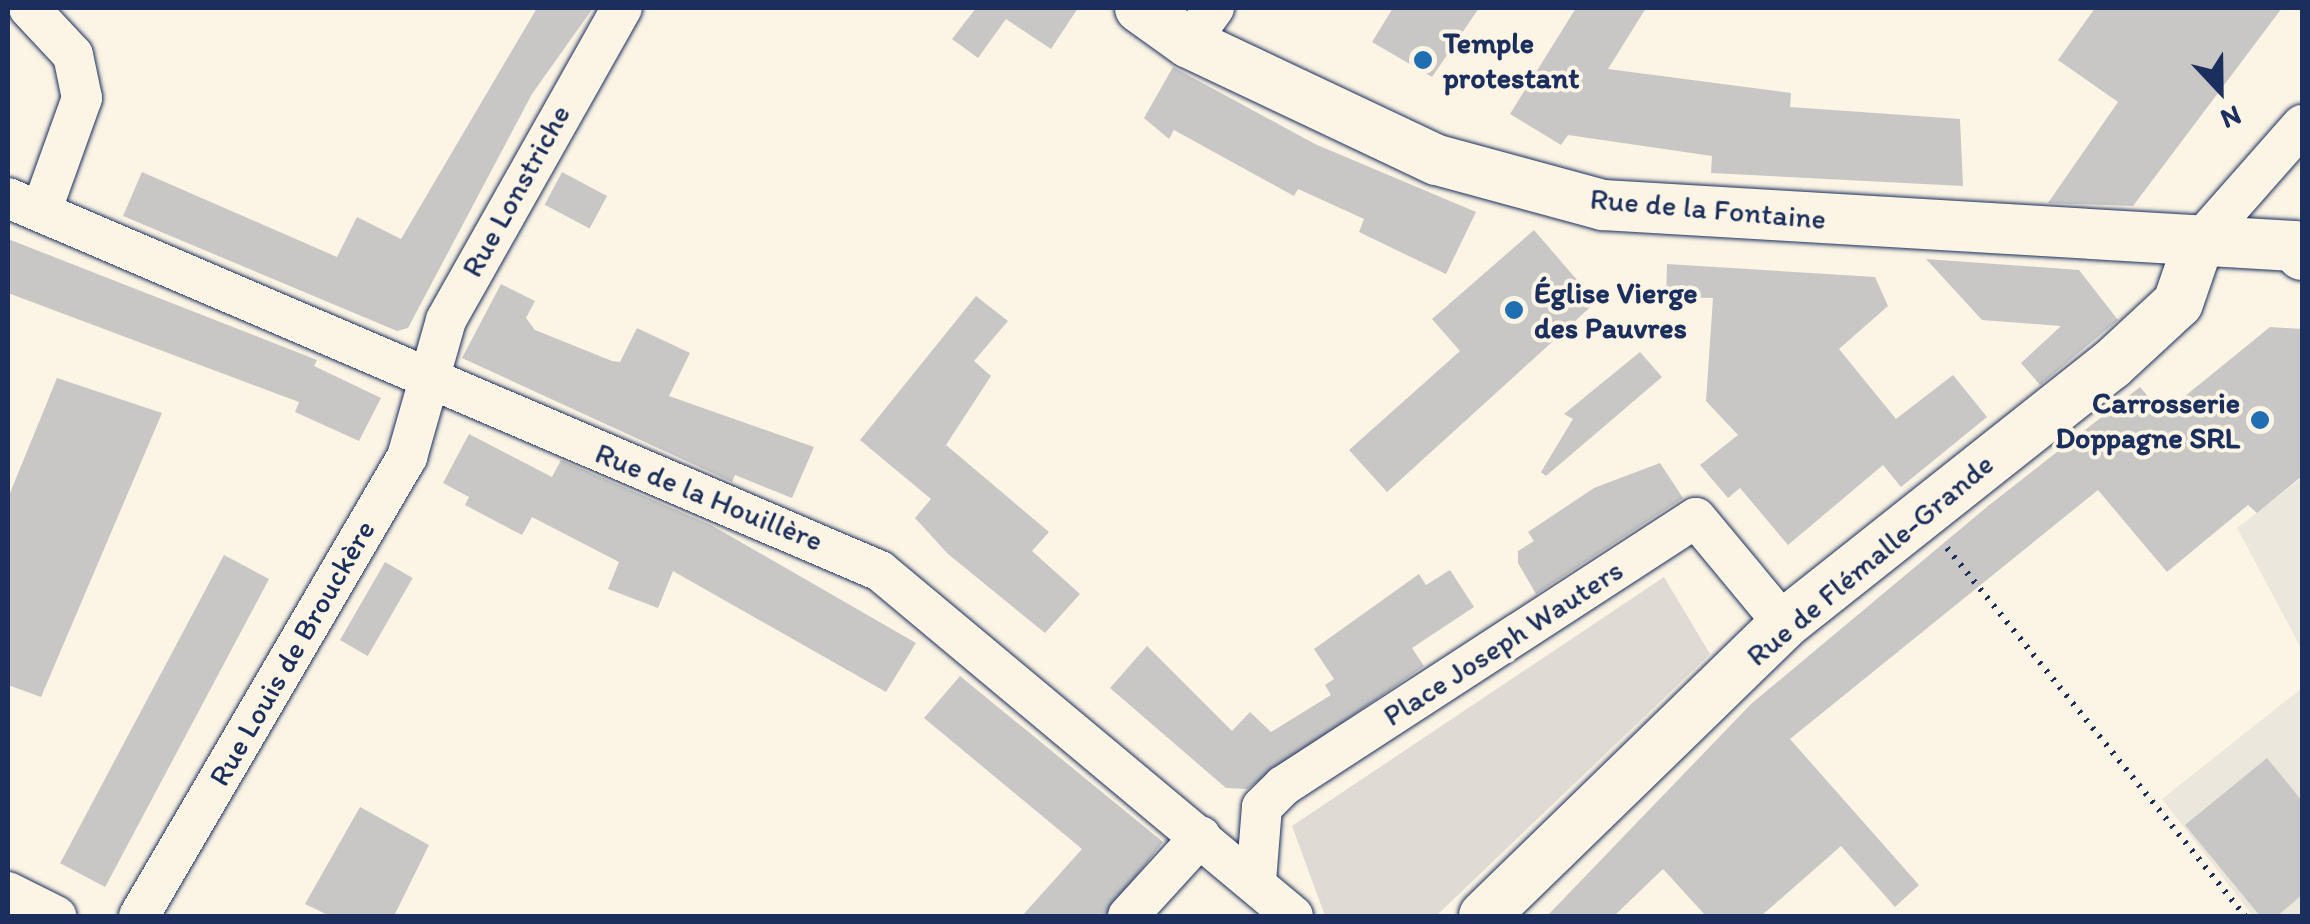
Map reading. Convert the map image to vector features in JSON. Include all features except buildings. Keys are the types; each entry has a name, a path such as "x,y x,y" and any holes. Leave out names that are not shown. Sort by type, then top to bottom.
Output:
{"street":[{"name":"Rue de la Houillère","path":"29,8 73,55 82,98 24,205 425,382 880,571 1294,916"},
{"name":"Rue Lonstriche","path":"425,382 446,320 622,8"},
{"name":"Rue de la Fontaine","path":"1140,8 1202,25 1437,160 1603,205 2294,246 2302,255"},
{"path":"2199,242 2302,125"},
{"name":"Rue de Flémalle-Grande","path":"1484,916 1784,624 2178,303 2199,242"},
{"name":"Rue Louis de Brouckère","path":"138,916 406,457 425,382"},
{"name":"Place Joseph Wauters","path":"1256,882 1262,807 1283,786 1696,518 1784,624"},
{"path":"1128,916 1200,836"},
{"path":"8,892 56,916"}],"path":[{"path":"1920,516 2244,916"}],"shaded area":[{"path":"2302,478 2302,650 2237,528"},
{"path":"1664,577 1710,654 1436,916 1325,916 1292,826"},
{"path":"2302,688 2302,916 2253,916 2162,799"}],"place":[{"name":"Temple protestant","path":"1423,60"},
{"name":"Église Vierge des Pauvres","path":"1514,310"},
{"name":"Carrosserie Doppagne SRL","path":"2260,420"}]}
